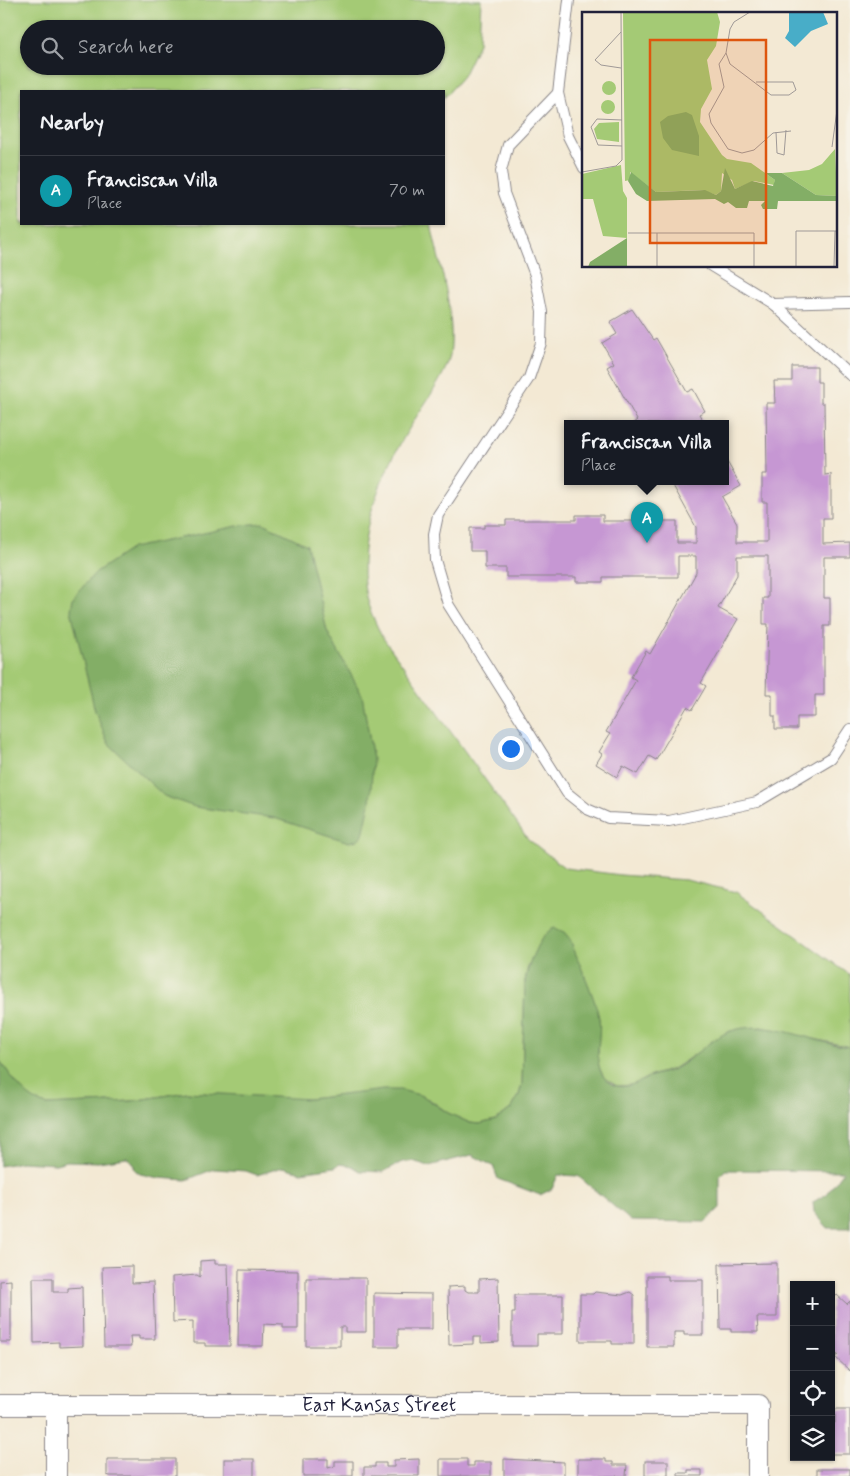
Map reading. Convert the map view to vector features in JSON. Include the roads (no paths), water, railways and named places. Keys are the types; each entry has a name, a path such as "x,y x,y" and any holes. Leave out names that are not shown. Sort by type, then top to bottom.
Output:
{"street":[{"name":"East Kansas Street","path":"0,1405 758,1405 758,1476"},
{"path":"56,1405 56,1476"}],"lane":[{"path":"569,0 558,93 568,136 582,164"},
{"path":"558,93 508,145 502,160 501,171 504,194 535,275 542,312 541,343 529,378 438,515 434,534 435,560 448,604 567,793 587,810 608,818 669,822 757,802 831,758 850,729"},
{"path":"714,268 772,304 850,375"},
{"path":"772,304 850,302"}],"place":[{"name":"Franciscan Villa","path":"647,543"}]}
